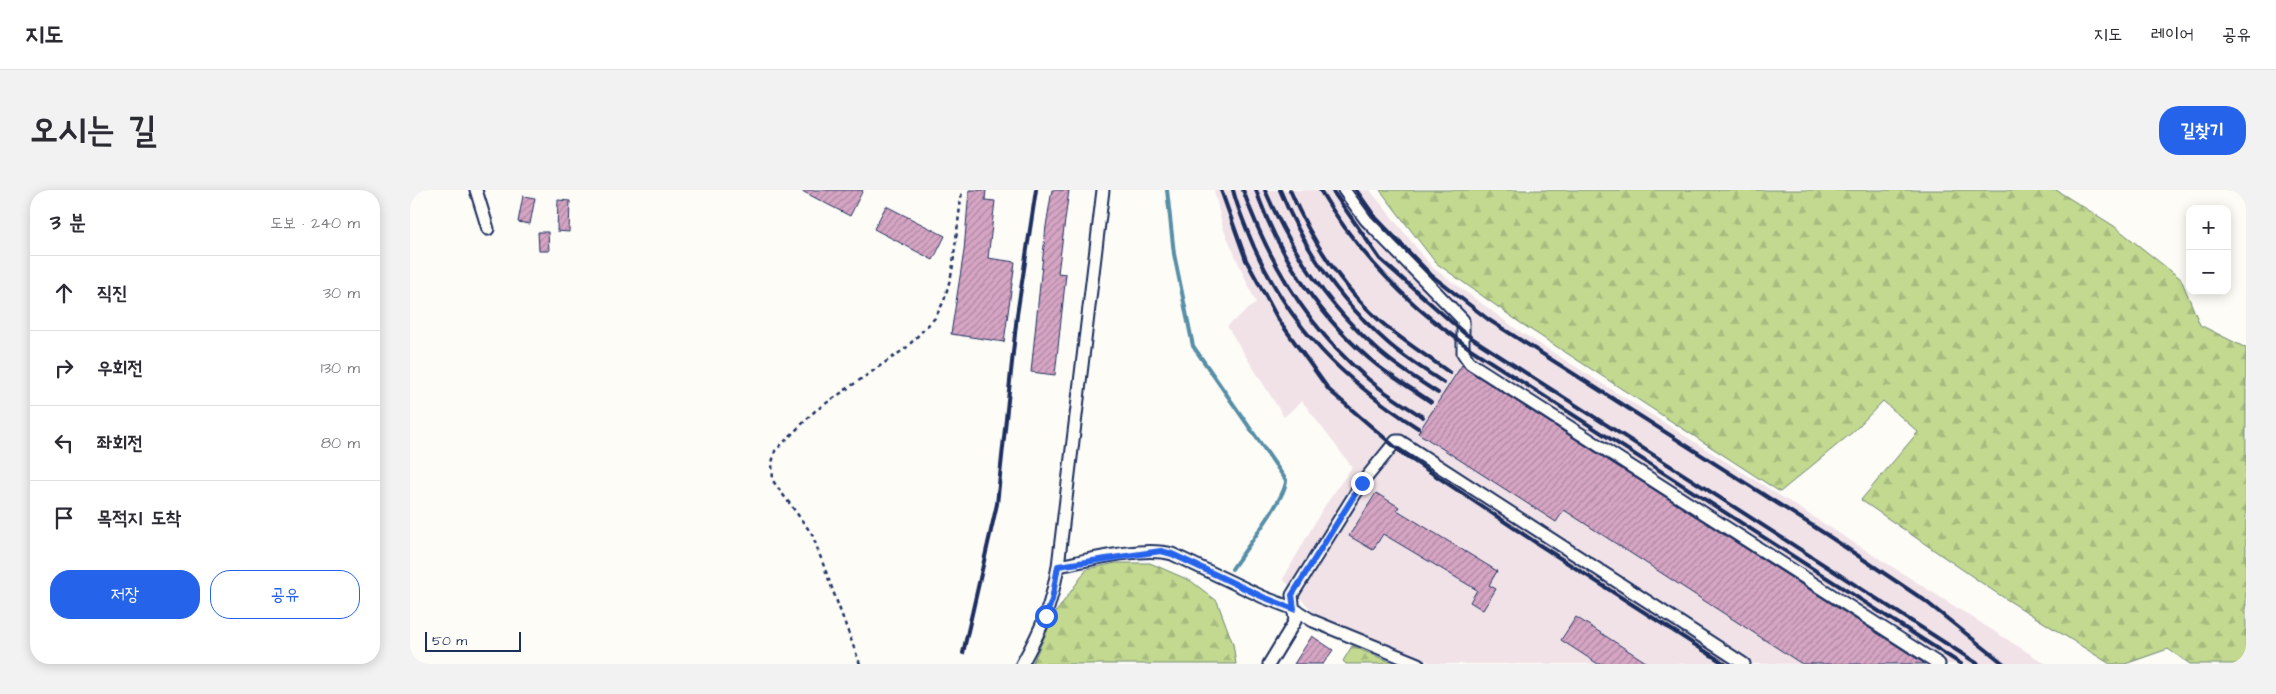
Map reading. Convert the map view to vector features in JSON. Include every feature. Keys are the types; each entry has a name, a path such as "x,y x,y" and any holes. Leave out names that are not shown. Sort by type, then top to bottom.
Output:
{"street":[{"path":"476,190 488,229"},
{"path":"1022,664 1052,600 1058,566 1102,190"},
{"path":"1344,190 1366,220 1463,320 1462,353 1470,363 1939,664"},
{"path":"1269,664 1295,621 1292,595 1362,483 1396,441 1400,441 1744,664"},
{"path":"1058,566 1161,551 1172,554 1263,597 1294,609 1313,621 1418,664"}],"path":[{"path":"860,664 812,534 773,481 772,463 775,451 815,410 906,348 935,318 944,302 952,272 962,190"}],"shaded area":[{"path":"1214,190 1370,190 1432,267 1519,331 2046,664 1433,664 1315,614 1283,579 1322,510 1352,467 1302,401 1284,417 1227,326 1256,303 1223,228"}],"green space":[{"path":"1380,190 2056,190 2114,226 2181,279 2200,325 2246,348 2246,664 2190,664 2168,649 2125,664 2110,664 1995,592 1861,500 1918,432 1883,401 1854,431 1780,492 1522,324 1436,263"},
{"path":"1116,563 1150,563 1191,581 1217,601 1233,644 1236,664 1032,664 1056,612 1087,569"},
{"path":"1352,646 1395,664 1346,664 1343,661"}],"building":[{"path":"800,190 863,190 850,216"},
{"path":"969,190 986,190 985,200 995,201 988,258 1015,262 1004,342 951,334 964,251"},
{"path":"1052,190 1069,190 1058,273 1066,274 1055,375 1031,372 1046,226"},
{"path":"523,196 535,198 530,224 518,222"},
{"path":"558,200 570,201 569,232 557,231"},
{"path":"886,206 945,236 933,260 874,229"},
{"path":"538,232 548,232 549,251 539,251"},
{"path":"1462,365 1925,664 1802,664 1564,510 1556,522 1418,433"},
{"path":"1376,493 1399,507 1397,510 1497,571 1489,585 1496,589 1483,610 1470,602 1477,590 1383,534 1373,550 1349,536"},
{"path":"1576,617 1649,664 1598,664 1561,640"},
{"path":"1312,636 1333,650 1323,664 1294,664"}],"waterway":[{"path":"1167,190 1174,254 1193,346 1286,480 1280,499 1232,569"}],"railway":[{"path":"963,653 997,504 1017,315 1036,190"},
{"path":"1221,190 1246,260 1278,319 1329,390 1402,453 1538,544 1725,664"},
{"path":"1233,190 1248,233 1269,277 1303,328 1343,371 1366,391 1418,428"},
{"path":"1243,190 1265,243 1292,292 1308,315 1326,337 1367,378 1387,394 1423,417"},
{"path":"1256,190 1277,239 1290,263 1321,308 1339,329 1378,366 1431,402"},
{"path":"1265,190 1275,213 1299,256 1344,316 1386,357 1438,393"},
{"path":"1280,190 1300,233 1312,253 1354,310 1395,348 1444,383"},
{"path":"1290,190 1317,244 1340,278 1366,308 1389,329 1450,373"},
{"path":"1320,190 1351,236 1388,279 1421,311 1469,348 1961,664"},
{"path":"1332,190 1380,259 1464,333 1978,664"},
{"path":"1356,190 1375,217 1431,275 1489,320 1824,533 1924,600 2004,664"}],"route":[{"path":"1046,616 1052,600 1058,566 1161,551 1172,554 1263,597 1294,609 1292,595 1362,483"}]}
